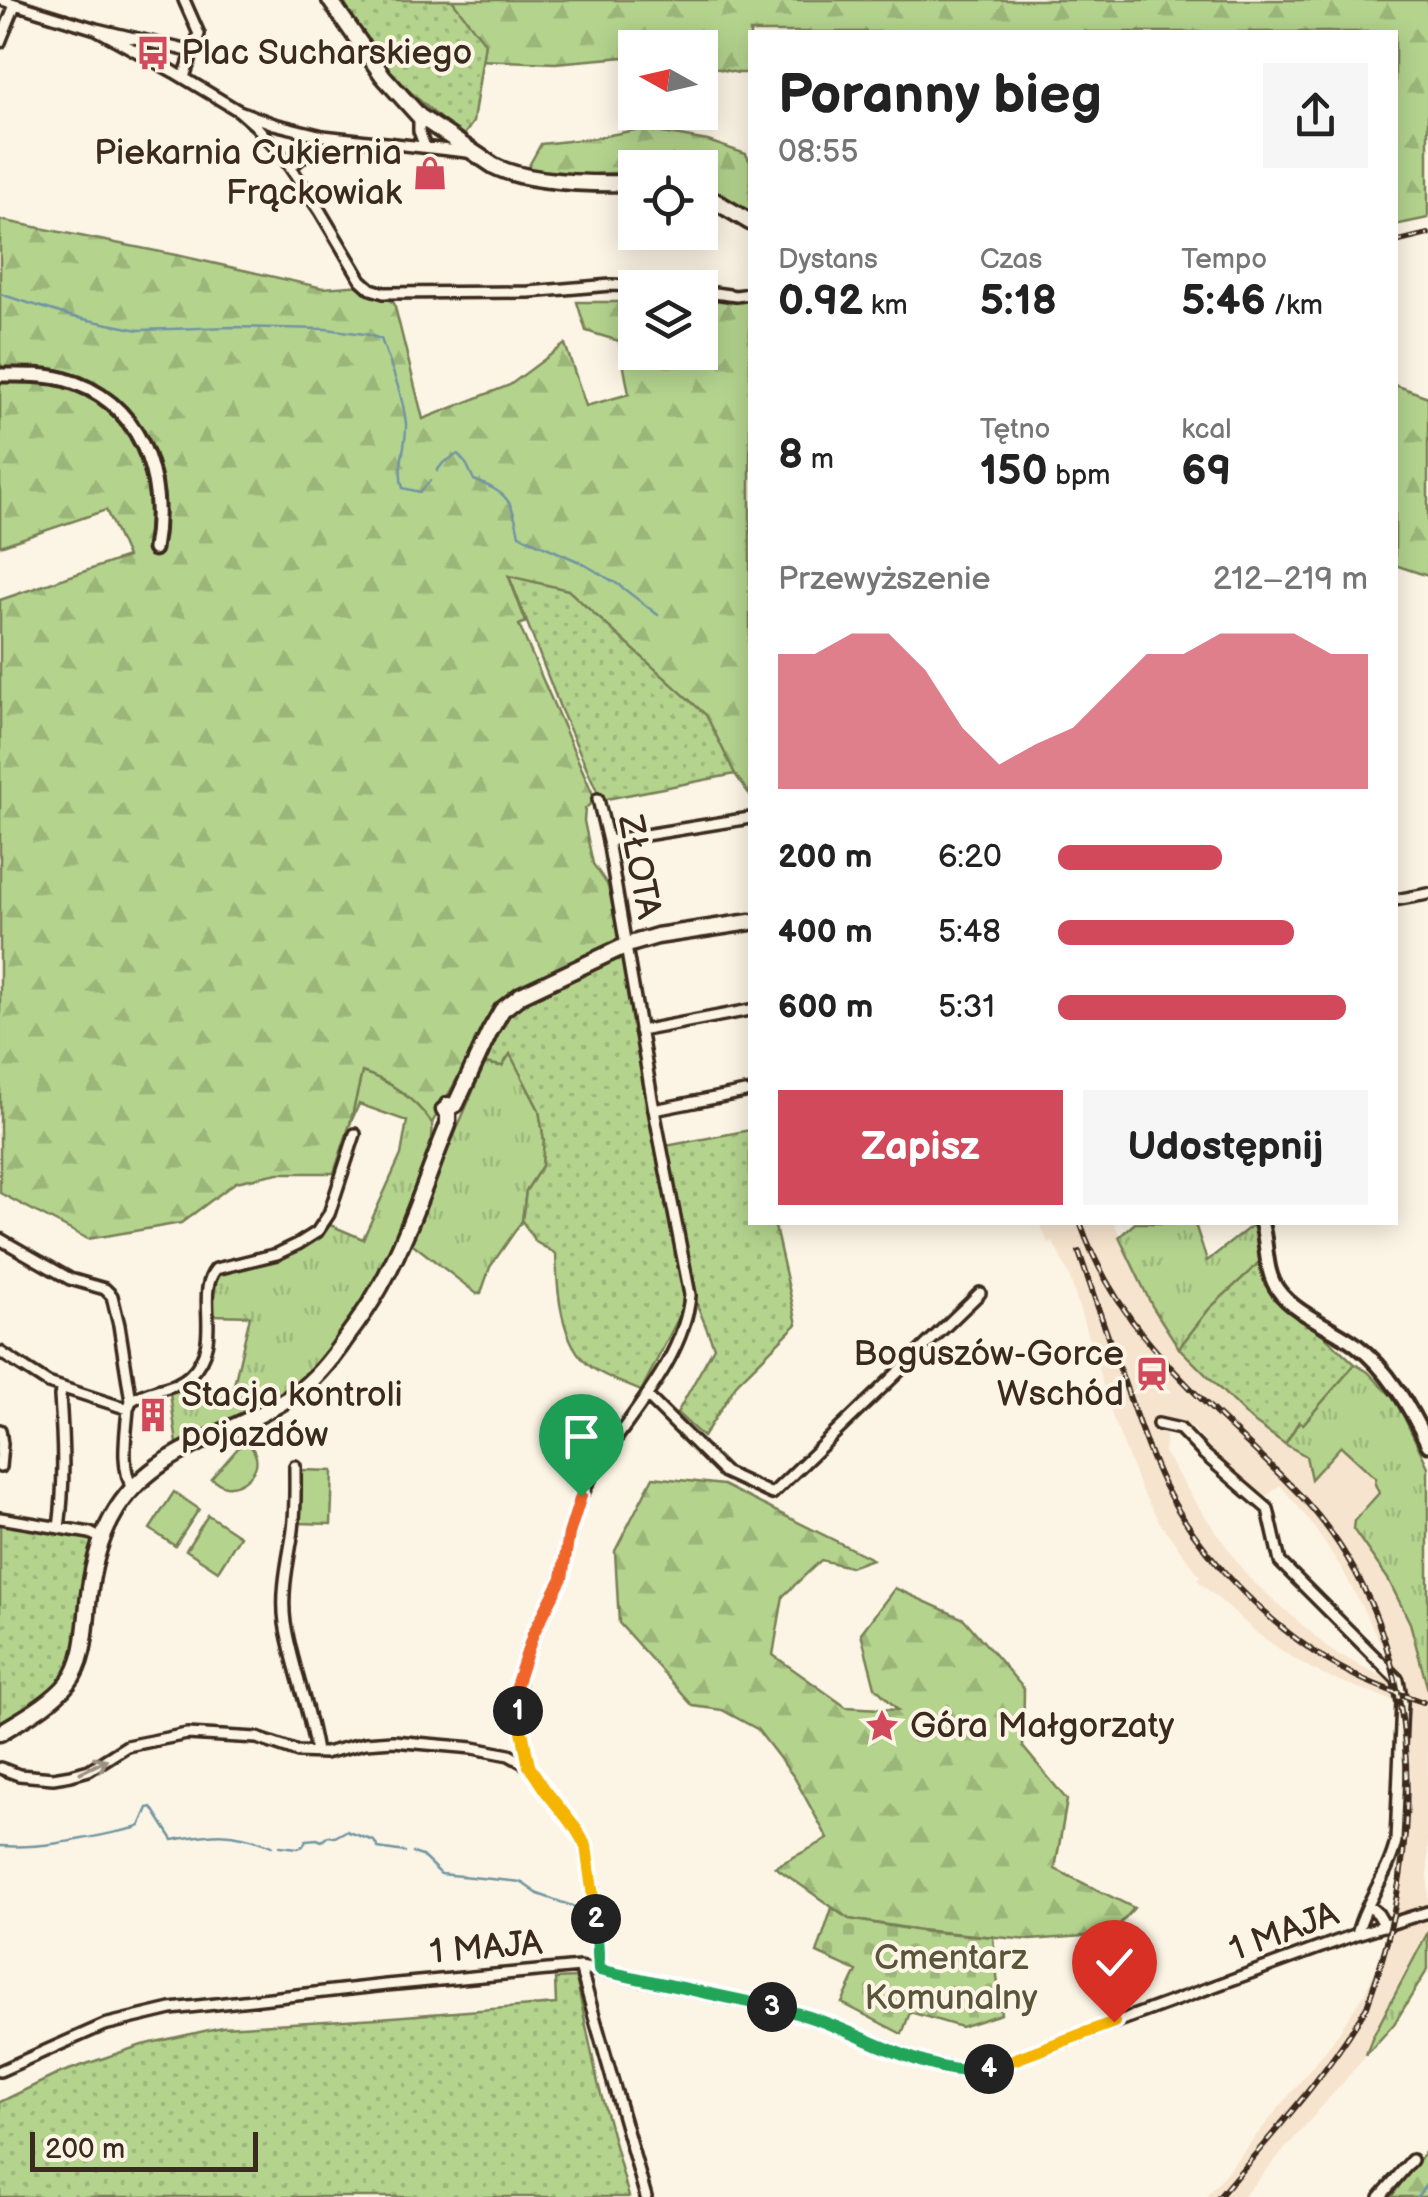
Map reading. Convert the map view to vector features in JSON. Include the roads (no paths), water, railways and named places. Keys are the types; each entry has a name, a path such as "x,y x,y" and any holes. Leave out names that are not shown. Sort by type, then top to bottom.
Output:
{"main road":[{"path":"330,0 419,123 516,176 618,182"},
{"path":"718,203 748,221"},
{"path":"0,1733 69,1682 82,1648 95,1560 102,1539 116,1511 133,1490 172,1456 296,1393 340,1347 380,1287 446,1131 446,1107 463,1091 502,1010 520,994 626,945 657,936 748,922"}],"street":[{"path":"2,0 96,29 194,52"},
{"path":"179,74 194,52 199,34 184,0"},
{"path":"0,42 15,4"},
{"path":"96,29 179,74 256,126 290,166 355,272 371,290 529,292 618,285"},
{"path":"239,112 320,136 472,152"},
{"path":"397,144 409,140 419,123"},
{"path":"419,123 424,147"},
{"path":"290,166 301,160 320,136"},
{"path":"718,294 748,294"},
{"path":"0,375 60,378 76,383 107,400 131,424 146,449 155,477 158,507 154,549"},
{"name":"ZŁOTA","path":"529,1766 516,1701 517,1683 533,1634 562,1578 569,1534 581,1496 647,1396 683,1328 690,1295 598,799"},
{"path":"608,841 748,818"},
{"path":"1398,899 1428,894"},
{"path":"640,1031 748,1010"},
{"path":"654,1110 745,1092"},
{"path":"130,1405 138,1396 181,1382 198,1366 208,1342 209,1281 216,1269 277,1254 317,1232 328,1214 355,1134"},
{"path":"1262,1225 1276,1287 1296,1306 1370,1358 1410,1407 1428,1445"},
{"path":"0,1239 52,1270 105,1289 112,1296 130,1405 125,1466 133,1490"},
{"path":"647,1396 724,1472 772,1494 980,1293"},
{"path":"0,1352 62,1390 130,1405"},
{"path":"60,1528 64,1473 62,1390"},
{"path":"1158,1424 1180,1429 1268,1509 1280,1562 1398,1680 1402,1702 1396,1841 1393,1856 1361,1918 1357,1934"},
{"path":"0,1430 0,1467"},
{"path":"295,1466 285,1622 316,1753"},
{"path":"0,1518 90,1532 102,1539"},
{"path":"0,1768 19,1775 71,1775 89,1770 128,1746 187,1734 257,1738 298,1752 316,1753 393,1740 508,1755 529,1766 586,1846 599,1970"},
{"path":"508,1755 518,1753 524,1744"},
{"path":"1368,1905 1385,1926"},
{"name":"1 MAJA","path":"0,2072 104,2025 172,2009 580,1967 792,2012 921,2060 972,2072 1428,1912"},
{"path":"580,1967 646,2197"},
{"path":"1380,2197 1412,2160"}],"waterway":[{"path":"0,294 73,317 139,330 326,329 381,339 404,413 403,488 420,492 430,481"},
{"path":"437,471 458,454 474,480 506,499 519,535 582,563 658,615"},
{"path":"0,1846 51,1844 136,1828 152,1807 173,1840 223,1834 272,1846"},
{"path":"280,1846 298,1848 306,1840 322,1841 346,1831 374,1841 378,1848 405,1852"},
{"path":"413,1853 441,1874 521,1882 538,1894 589,1912"},
{"path":"1417,2197 1428,2182"}],"railway":[{"path":"1398,241 1428,234"},
{"path":"1081,1225 1120,1304 1146,1339 1301,1496 1343,1550 1373,1610 1394,1674 1405,1740 1406,1808 1400,1876 1387,1942 1367,2006 1316,2081 1219,2197"},
{"path":"1079,1252 1153,1460 1197,1538 1243,1592 1296,1638 1352,1674 1423,1702"}],"place":[{"name":"Plac Sucharskiego","path":"153,53"},
{"name":"Piekarnia Cukiernia Frąckowiak","path":"430,173"},
{"name":"Boguszów-Gorce Wschód","path":"1152,1374"},
{"name":"Stacja kontroli pojazdów","path":"153,1415"},
{"name":"Góra Małgorzaty","path":"882,1726"}],"park label":[{"name":"Cmentarz Komunalny","path":"951,1978"}]}
